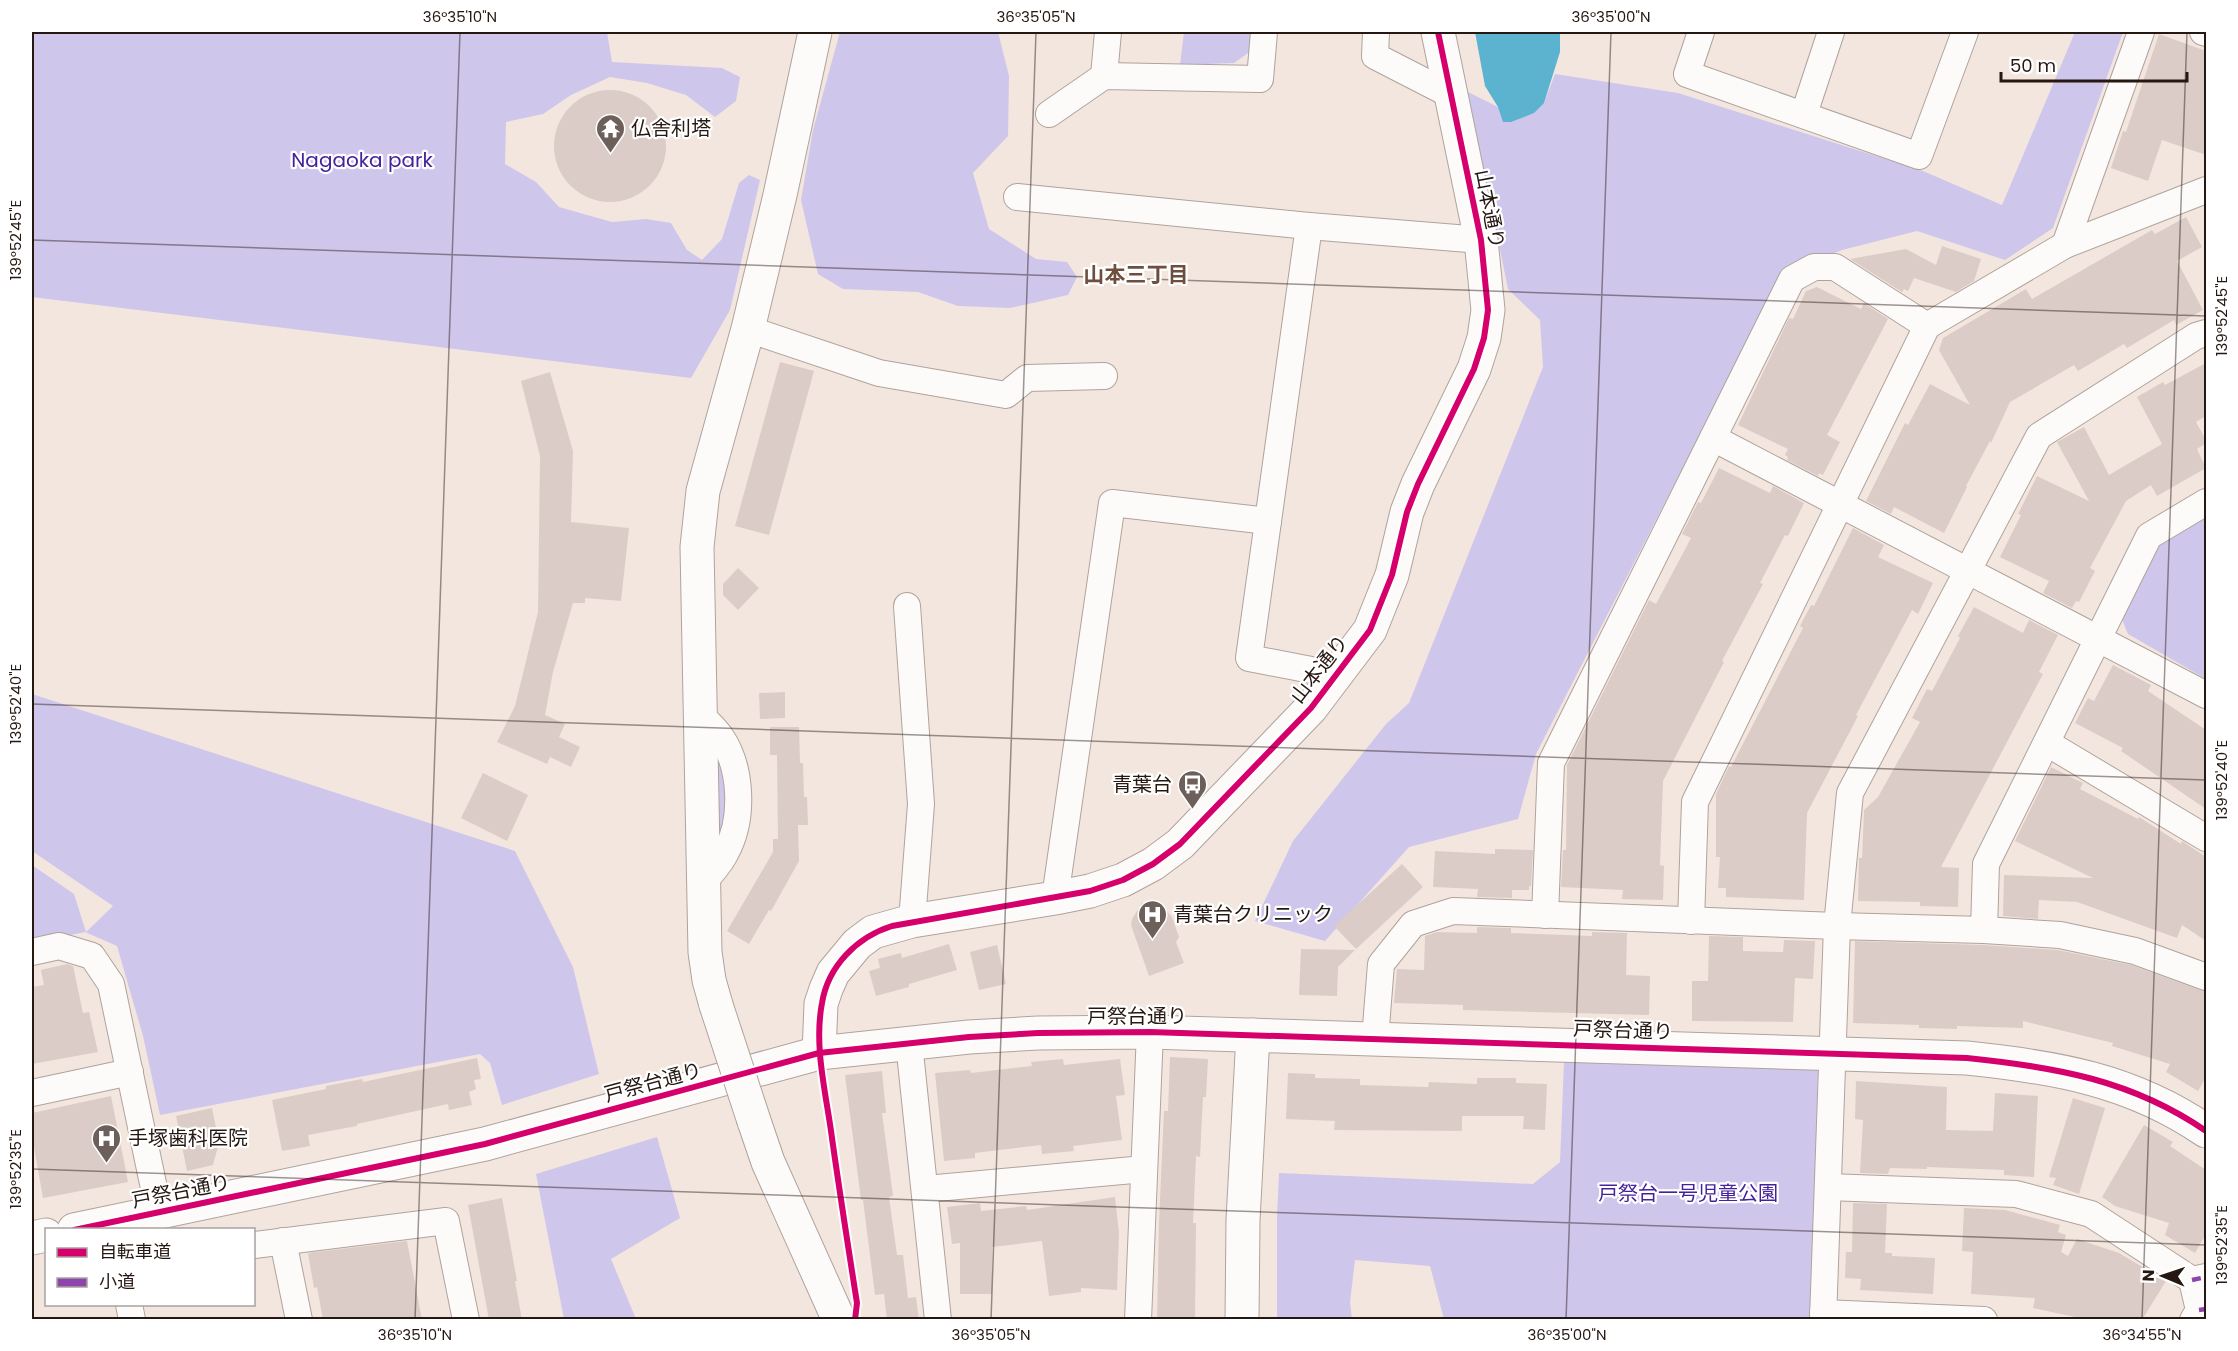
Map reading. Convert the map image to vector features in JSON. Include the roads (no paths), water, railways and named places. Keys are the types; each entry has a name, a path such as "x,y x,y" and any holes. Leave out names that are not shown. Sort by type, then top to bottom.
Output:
{"street":[{"path":"815,32 748,329 703,491 697,547 699,713 705,952 709,980 768,1162 839,1320"},
{"path":"1104,76 1108,32"},
{"path":"1049,114 1104,76 1260,79 1264,32"},
{"path":"1376,32 1375,56 1451,95"},
{"name":"山本通り","path":"819,1053 821,1004 833,973 857,944 873,932 912,921 1090,891 1123,880 1153,864 1180,844 1311,708 1370,630 1392,575 1407,512 1418,484 1474,369 1484,338 1488,310 1481,240 1438,32"},
{"path":"1701,32 1687,74 1919,156 1965,32"},
{"path":"1804,114 1832,32"},
{"path":"2065,245 2141,32"},
{"path":"1691,921 1695,802 1927,326 2065,245 2206,190"},
{"path":"1017,197 1309,226 1481,240"},
{"path":"1309,226 1249,658 1337,675"},
{"path":"1545,915 1551,763 1792,279 1814,267 1835,267 1927,326"},
{"path":"748,329 879,373 1006,395 1027,378 1104,376"},
{"path":"1984,1320 1823,1316 1837,926 1850,793 2039,436 2196,336 2206,333"},
{"path":"1713,438 2206,695"},
{"path":"1984,930 1986,864 2149,536 2206,502"},
{"path":"1055,898 1112,503 1268,521"},
{"path":"908,606 921,804 912,921"},
{"path":"2047,742 2206,838"},
{"path":"1375,1039 1381,964 1413,924 1453,911 2060,934 2136,951 2206,977"},
{"path":"32,952 59,946 92,956 111,984 159,1212"},
{"path":"1138,1320 1150,1032"},
{"name":"戸祭台通り","path":"83,1228 485,1144 819,1053 1038,1033 1150,1032 1967,1058 2069,1072 2128,1090 2160,1104 2206,1131"},
{"path":"1242,1320 1243,1220 1253,1035"},
{"path":"909,1043 938,1320"},
{"path":"32,1093 130,1072"},
{"path":"926,1189 1144,1169"},
{"path":"1828,1187 2016,1194 2091,1215 2199,1278 2199,1313"},
{"path":"255,1245 446,1221 466,1320"},
{"path":"283,1241 299,1320"}],"water":[{"path":"1475,32 1560,32 1560,52 1544,103 1534,113 1511,122 1503,122 1498,107 1485,86"}],"place":[{"name":"仏舎利塔","path":"610,154"},
{"name":"青葉台","path":"1193,810"},
{"name":"青葉台クリニック","path":"1152,940"},
{"name":"手塚歯科医院","path":"107,1164"}],"district":[{"name":"山本三丁目","path":"1136,274"}],"park label":[{"name":"Nagaoka park","path":"362,160"},
{"name":"戸祭台一号児童公園","path":"1688,1193"}]}
